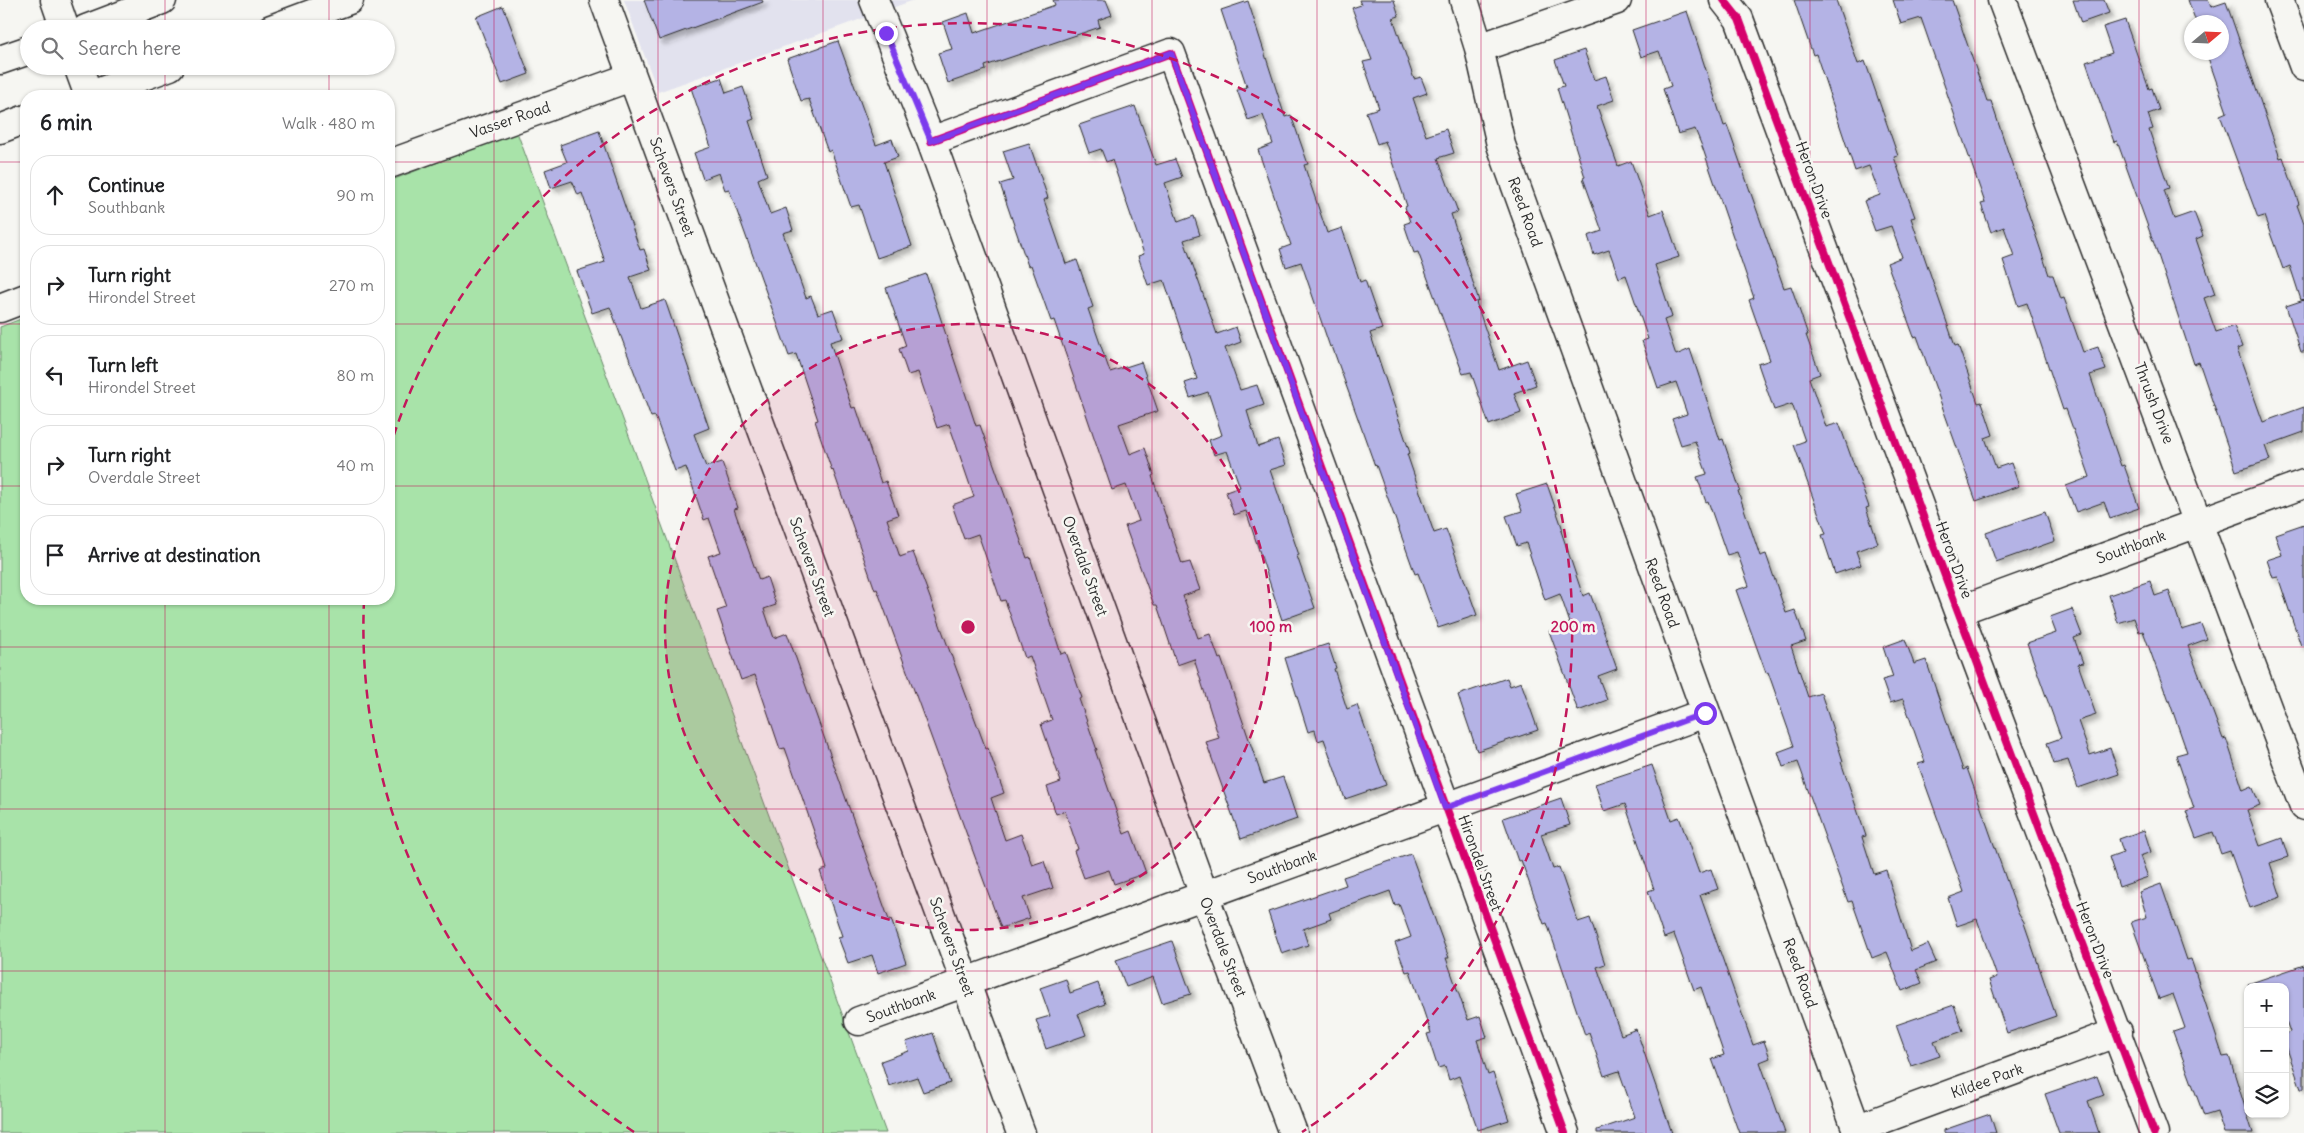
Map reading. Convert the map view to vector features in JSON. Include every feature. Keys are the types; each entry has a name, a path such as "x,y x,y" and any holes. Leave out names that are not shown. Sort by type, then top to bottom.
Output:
{"street":[{"path":"55,0 62,20"},
{"path":"110,20 162,0"},
{"path":"295,20 349,0"},
{"name":"Schevers Street","path":"604,0 1021,1133"},
{"name":"Overdale Street","path":"874,0 931,141 1204,895 1293,1133"},
{"name":"Reed Road","path":"1464,0 1479,48 1501,145 1857,1131"},
{"name":"Reed Road","path":"1478,0 1479,48"},
{"path":"1479,48 1617,0"},
{"name":"Heron Drive","path":"1724,0 1740,19 1958,611 2106,1006 2118,1032 2154,1133"},
{"name":"Thrush Drive","path":"2002,0 2304,806"},
{"path":"2279,0 2304,67"},
{"path":"0,60 20,53"},
{"name":"Hirondel Street","path":"931,141 1171,53 1565,1133"},
{"path":"81,75 87,90"},
{"path":"105,90 146,75"},
{"name":"Vasser Road","path":"395,162 631,77"},
{"path":"0,129 20,121"},
{"path":"0,308 20,300"},
{"name":"Southbank","path":"1958,611 2304,484"},
{"name":"Southbank","path":"859,1021 1705,713"},
{"name":"Kildee Park","path":"1857,1131 2118,1032"}],"shaded area":[{"path":"624,0 914,0 658,92"}],"green space":[{"path":"517,132 886,1133 0,1133 0,327 20,319 20,605 395,605 395,179"}],"building":[{"path":"644,0 762,0 763,2 659,40"},
{"path":"1053,0 1106,0 1112,15 1098,20 1100,27 985,66 986,70 948,83 938,53 952,49 943,22 968,13 974,33 1055,5"},
{"path":"1359,0 1394,0 1399,16 1393,18 1414,79 1421,77 1427,93 1413,98 1426,136 1446,129 1454,153 1438,158 1458,212 1451,214 1479,301 1476,302 1499,370 1527,360 1536,385 1514,393 1521,413 1489,425 1471,372 1463,374 1418,252 1414,253 1404,224 1410,222 1405,207 1407,206 1385,141 1377,144 1366,112 1379,108 1363,62 1372,60 1352,8 1361,5"},
{"path":"1794,0 1836,0 1858,64 1865,61 1898,156 1894,157 1915,217 1911,218 1955,346 1958,345 1978,403 1982,402 1993,435 1985,438 1996,468 2011,463 2019,486 1976,501 1917,336 1914,337 1887,263 1902,257 1891,226 1875,231 1864,201 1880,195 1869,166 1855,171 1816,54 1813,55"},
{"path":"1893,0 1952,0 1987,101 1991,101 2049,275 2053,275 2061,299 2064,298 2083,352 2098,347 2106,370 2090,375 2121,466 2124,465 2139,508 2110,518 2104,502 2076,512 2066,486 2090,477 2066,409 2063,410 2027,303 2018,306 2003,260 2014,256 2004,227 1991,232 1981,204 1985,203 1921,18 1901,24"},
{"path":"2073,0 2104,0 2109,13 2081,23"},
{"path":"2188,0 2208,0 2211,7 2226,2 2280,158 2283,157 2299,204 2297,205 2304,224 2304,299 2301,300 2290,266 2283,269 2264,216 2258,218 2220,115 2227,112 2209,60 2229,60 2229,15 2193,15"},
{"path":"1248,1 1285,117 1291,115 1308,164 1304,165 1327,233 1342,228 1360,282 1365,280 1382,329 1370,333 1410,453 1407,454 1434,533 1446,529 1477,615 1438,628 1418,573 1415,574 1332,346 1330,347 1301,262 1286,267 1280,249 1291,245 1258,150 1273,144 1263,115 1248,120 1237,90 1247,87 1221,10"},
{"path":"503,6 529,74 502,84 476,17"},
{"path":"1687,11 1724,126 1727,125 1784,288 1791,286 1808,335 1806,335 1820,374 1809,378 1826,427 1839,423 1869,507 1866,508 1878,543 1856,551 1861,565 1835,574 1822,535 1826,534 1794,445 1805,441 1792,404 1774,410 1758,364 1770,360 1749,300 1754,298 1703,149 1695,129 1678,134 1663,89 1671,86 1659,51 1641,57 1632,30"},
{"path":"2125,20 2149,89 2152,88 2159,110 2148,114 2153,129 2149,130 2169,188 2164,190 2174,219 2194,212 2203,236 2196,239 2215,294 2204,298 2216,332 2234,326 2242,347 2237,349 2263,422 2304,407 2304,432 2265,446 2270,460 2236,471 2199,362 2194,364 2157,252 2117,141 2114,142 2086,62 2112,53 2103,27"},
{"path":"838,41 876,145 892,139 898,157 884,162 912,246 877,258 859,205 851,207 831,150 828,152 809,99 801,101 787,59"},
{"path":"1584,50 1594,80 1606,76 1614,100 1597,106 1618,166 1631,161 1650,215 1663,210 1679,257 1655,265 1672,317 1664,320 1676,355 1690,349 1720,440 1723,439 1760,556 1766,554 1786,613 1795,610 1806,641 1791,646 1808,697 1821,693 1843,761 1841,762 1866,836 1862,837 1874,874 1886,870 1911,951 1928,944 1936,962 1916,970 1922,983 1902,991 1887,952 1872,958 1852,901 1848,902 1798,762 1783,767 1778,752 1794,746 1736,590 1749,586 1737,552 1727,555 1708,501 1706,502 1697,477 1707,474 1695,441 1681,445 1672,419 1687,414 1676,382 1658,388 1642,341 1648,339 1626,275 1619,278 1609,250 1594,255 1588,236 1602,231 1583,178 1585,177 1557,88 1564,86 1555,60"},
{"path":"721,78 726,93 743,87 754,119 749,121 767,175 758,179 770,214 786,208 793,230 783,233 806,298 811,296 818,314 833,309 843,338 830,342 852,408 856,407 881,483 886,481 898,515 887,519 900,557 913,552 1004,793 991,798 1005,840 1021,834 1032,865 1044,861 1053,888 1023,898 1030,918 1001,928 832,471 815,421 818,420 796,354 789,356 729,189 725,190 719,173 703,179 694,153 711,147 691,88"},
{"path":"1135,106 1156,165 1175,159 1182,177 1165,183 1178,222 1194,216 1200,235 1184,240 1217,334 1236,327 1241,342 1225,348 1240,390 1257,385 1264,405 1247,411 1258,447 1278,440 1286,465 1270,470 1315,608 1282,620 1246,511 1234,515 1226,492 1240,487 1227,451 1214,455 1209,440 1222,435 1208,392 1190,398 1185,383 1197,379 1164,280 1148,285 1138,256 1144,254 1112,160 1106,162 1101,149 1089,153 1079,125"},
{"path":"599,131 640,250 644,249 651,270 630,277 641,308 665,300 709,428 694,434 706,467 722,462 738,508 734,509 759,580 767,577 776,605 764,609 774,638 787,633 906,963 878,973 872,955 848,963 838,937 842,936 820,871 827,869 785,748 780,749 755,675 741,680 717,611 726,608 708,556 721,552 709,518 704,520 686,467 675,471 655,416 651,417 610,307 592,313 577,271 605,262 582,193 578,195 572,181 551,188 545,170 567,162 560,145"},
{"path":"1029,143 1048,198 1044,200 1066,264 1077,260 1093,307 1088,309 1110,372 1141,362 1158,411 1119,424 1130,454 1145,448 1154,475 1152,476 1182,564 1190,562 1200,590 1183,596 1198,638 1210,634 1219,659 1221,658 1264,783 1283,777 1297,819 1241,839 1206,742 1219,738 1194,659 1177,665 1157,605 1154,605 1125,526 1139,521 1126,485 1112,490 1054,320 1051,321 1031,265 1028,266 1000,184 1013,180 1003,151"},
{"path":"926,274 976,426 980,425 1027,558 1030,557 1061,654 1066,652 1082,698 1079,699 1097,750 1095,750 1124,834 1131,831 1146,873 1114,884 1109,870 1084,878 1074,851 1078,849 1065,811 1056,814 1047,787 1061,782 1041,724 1052,720 1030,656 1025,658 1005,600 1001,601 978,534 964,539 952,505 974,497 949,424 937,428 918,372 908,375 899,349 906,346 886,288"},
{"path":"2304,300 2304,352 2301,352 2286,306"},
{"path":"1547,484 1583,596 1590,593 1617,669 1598,676 1607,700 1578,711 1549,631 1570,623 1560,594 1545,600 1526,543 1517,546 1506,516 1522,511 1516,494"},
{"path":"2045,512 2055,541 1996,562 1986,533"},
{"path":"2304,524 2304,645 2301,646 2278,577 2273,578 2267,560 2282,555 2275,534"},
{"path":"2150,581 2155,596 2169,591 2182,630 2201,624 2207,639 2188,646 2223,739 2226,738 2243,790 2252,786 2260,805 2247,810 2260,846 2282,838 2288,857 2270,863 2281,897 2250,908 2230,851 2221,854 2213,832 2196,838 2186,811 2194,808 2176,755 2187,752 2166,692 2143,631 2139,632 2134,618 2118,623 2109,595"},
{"path":"2072,609 2082,635 2074,638 2083,663 2078,664 2096,715 2078,721 2090,755 2110,748 2119,774 2078,788 2068,760 2054,764 2047,743 2061,738 2027,643 2056,633 2050,617"},
{"path":"1905,639 1914,664 1926,660 1963,770 1967,768 2056,1016 2007,1033 1989,980 1997,977 1977,919 1957,926 1948,898 1964,892 1918,764 1925,762 1903,699 1890,703 1882,680 1893,677 1883,647"},
{"path":"1328,644 1347,709 1357,705 1386,785 1345,799 1324,739 1318,741 1315,730 1308,732 1285,658"},
{"path":"1507,678 1510,686 1521,682 1538,730 1477,751 1458,695"},
{"path":"1652,765 1671,820 1679,817 1699,873 1711,869 1718,889 1700,895 1753,1045 1764,1041 1770,1058 1760,1062 1785,1133 1739,1133 1712,1059 1724,1055 1701,987 1694,990 1674,934 1664,938 1648,891 1654,889 1625,804 1604,811 1595,784"},
{"path":"1561,798 1570,825 1541,834 1553,869 1559,867 1578,922 1590,918 1605,964 1597,967 1621,1035 1636,1029 1672,1133 1597,1133 1597,1130 1635,1117 1619,1071 1604,1076 1589,1033 1585,1035 1547,923 1544,924 1521,860 1518,861 1503,818"},
{"path":"2144,830 2151,852 2140,856 2148,877 2119,887 2109,857 2123,852 2119,839"},
{"path":"1411,854 1449,958 1446,958 1468,1020 1480,1016 1487,1037 1477,1040 1488,1075 1493,1073 1509,1120 1478,1130 1459,1076 1449,1080 1445,1066 1438,1068 1427,1034 1431,1033 1410,971 1406,972 1395,943 1411,937 1399,904 1395,906 1390,891 1329,913 1331,919 1303,929 1308,945 1282,954 1268,912 1346,885 1343,877"},
{"path":"2161,884 2187,960 2191,959 2223,1057 2229,1056 2244,1104 2244,1118 2248,1118 2253,1133 2224,1133 2217,1112 2204,1116 2173,1032 2185,1028 2173,994 2159,999 2131,922 2147,917 2139,892"},
{"path":"1172,941 1191,994 1162,1003 1153,977 1126,987 1116,960"},
{"path":"2304,965 2304,1089 2301,1089 2289,1054 2289,983 2251,983"},
{"path":"1066,979 1070,993 1098,983 1105,1004 1078,1014 1086,1035 1046,1049 1036,1020 1050,1016 1040,988"},
{"path":"1954,1005 1963,1031 1934,1041 1940,1056 1911,1066 1896,1025"},
{"path":"933,1033 950,1083 923,1092 917,1077 889,1086 881,1061 909,1051 906,1042"},
{"path":"2097,1076 2104,1095 2088,1101 2099,1133 2059,1133 2045,1094"},
{"path":"1990,1114 1996,1133 1944,1133 1944,1130"}],"cycle path":[{"path":"1724,0 1739,19 2154,1133"},
{"path":"931,141 1171,53 1565,1133"}],"route":[{"path":"886,33 931,141 1171,53 1445,808 1705,713"}]}
